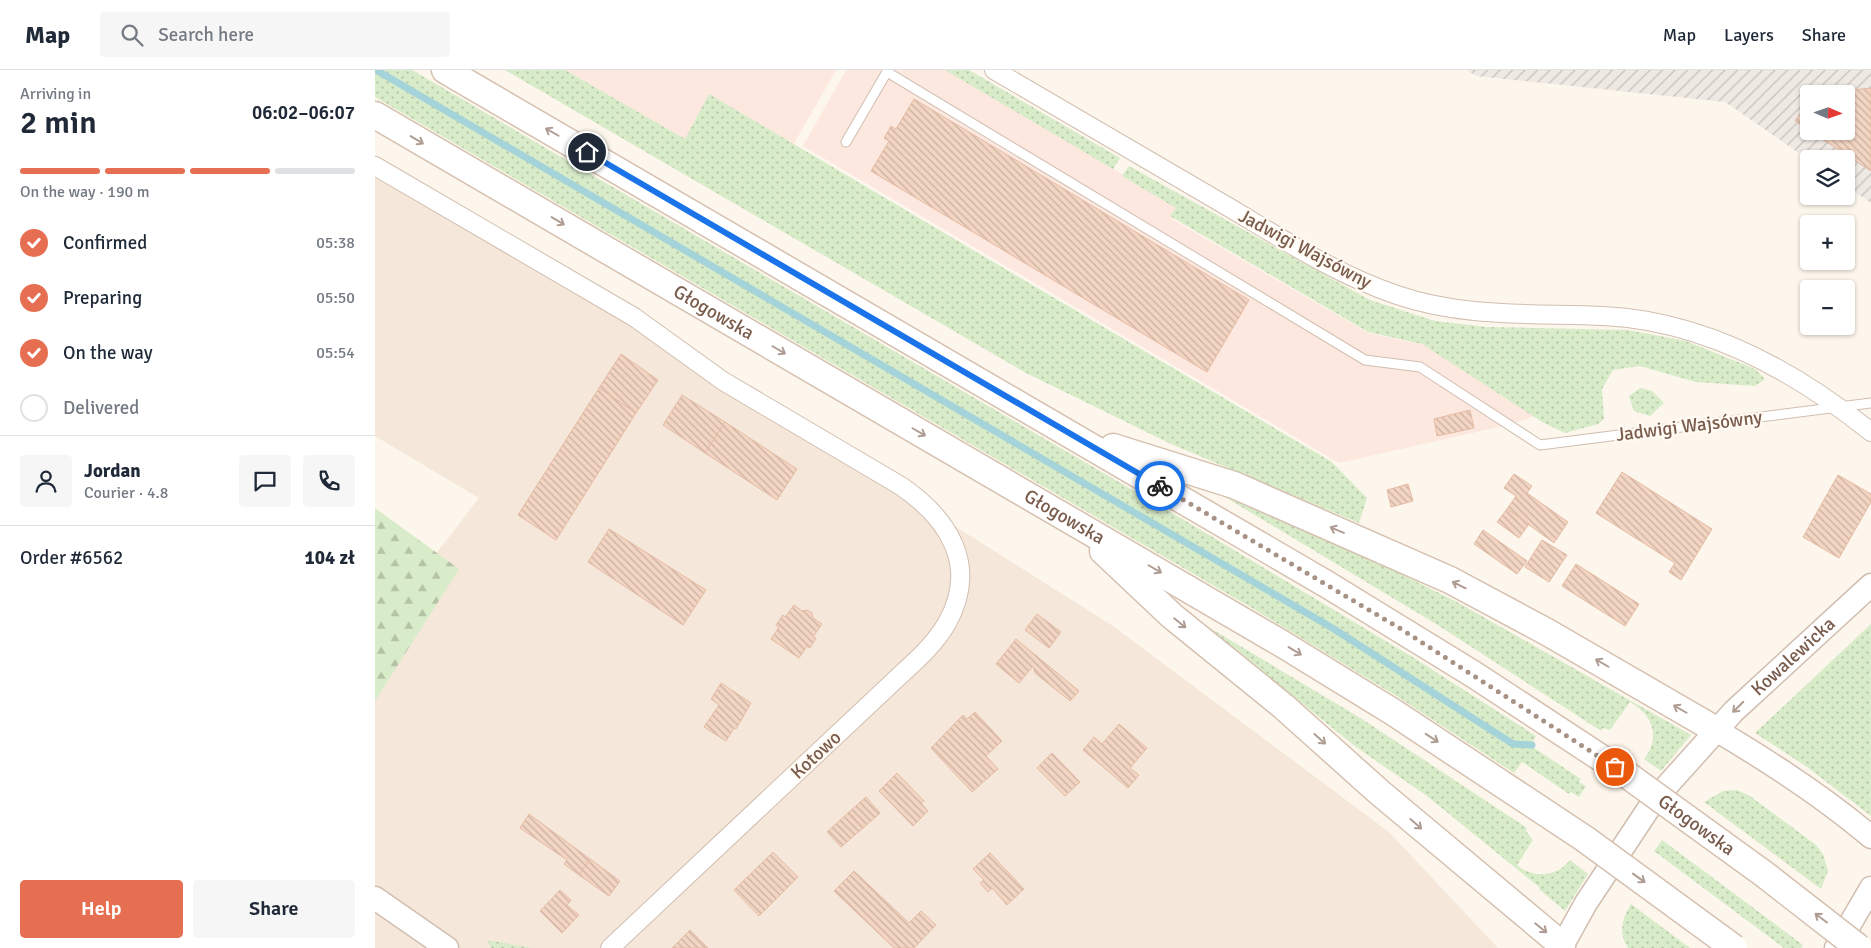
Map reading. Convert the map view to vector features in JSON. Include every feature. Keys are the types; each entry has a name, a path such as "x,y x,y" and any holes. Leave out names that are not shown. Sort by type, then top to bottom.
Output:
{"main road":[{"name":"Głogowska","path":"445,70 1063,429 1401,629 1497,689 1630,778 1756,869 1859,948"},
{"name":"Głogowska","path":"375,115 1357,689 1585,840 1734,948"},
{"path":"1063,429 1088,440 1227,482 1399,557 1499,605 1716,730"},
{"path":"1052,510 1096,545 1172,616 1283,706 1379,792 1563,947"}],"street":[{"name":"Jadwigi Wajsówny","path":"994,70 1316,260 1374,287 1419,302 1457,310 1519,315 1605,316 1633,319 1690,331 1771,363 1810,386 1871,432"},
{"name":"Kotowo","path":"375,166 634,317 731,386 901,486 927,506 948,531 959,562 959,586 951,614 936,638 893,682 610,948"},
{"name":"Kowalewicka","path":"1563,947 1586,903 1655,799 1716,730 1795,652 1871,585"},
{"path":"1716,730 1759,755 1807,788 1871,837"},
{"path":"1836,948 1871,888"},
{"path":"375,898 447,948"}],"lane":[{"path":"845,142 887,71"},
{"name":"Jadwigi Wajsówny","path":"887,71 1365,360 1420,367 1540,445 1839,408"},
{"path":"1839,408 1871,403"}],"shaded area":[{"path":"562,70 836,70 768,189"},
{"path":"846,70 950,70 1178,208 1172,219 1368,333 1425,345 1535,416 1508,425 1339,463 803,146"},
{"path":"1467,70 1871,70 1871,203 1855,192 1855,150 1800,150 1800,154 1725,102 1476,76"},
{"path":"375,173 590,296 1113,626 1389,832 1498,948 375,948 375,633 479,498 375,436"}],"green space":[{"path":"375,70 412,70 1184,520 1414,658 1536,736 1531,746 1581,779 1579,782 1586,786 1579,797 1571,792 1569,794 1522,762 1514,773 1398,697 1252,608 375,97"},
{"path":"505,70 565,70 685,139 709,94 1332,462 1367,498 1359,523 1171,444 1026,373"},
{"path":"945,70 969,70 1120,158 1113,169"},
{"path":"1129,166 1370,300 1435,321 1487,327 1628,330 1686,341 1755,369 1765,379 1755,386 1696,382 1640,366 1613,370 1602,389 1604,419 1598,424 1565,433 1542,422 1422,344 1368,332 1170,216 1176,208 1122,176"},
{"path":"1640,388 1652,391 1664,403 1650,416 1634,411 1629,396"},
{"path":"1210,488 1375,561 1457,602 1691,735 1661,771 1644,759 1652,743 1653,735 1649,720 1638,707 1630,702 1610,730 1603,728 1601,731 1436,624"},
{"path":"375,508 459,569 375,701"},
{"path":"1200,622 1362,719 1527,828 1526,831 1533,840 1517,865 1523,870 1537,874 1552,873 1565,866 1570,860 1588,874 1565,911 1540,890 1539,887 1427,796 1356,747 1230,645 1200,625"},
{"path":"1871,624 1871,816 1807,767 1755,733"},
{"path":"1737,790 1750,796 1816,845 1823,854 1828,871 1821,889 1704,802 1723,791"},
{"path":"1662,840 1803,945 1801,948 1784,948 1654,851"},
{"path":"1631,904 1690,948 1628,948 1623,937 1622,926"},
{"path":"487,940 532,948 491,948"}],"building":[{"path":"1871,88 1871,171 1855,161 1855,150 1839,150 1824,140 1855,140 1855,90"},
{"path":"914,99 1249,300 1207,372 871,171 889,141 884,138 891,126 896,129"},
{"path":"1800,114 1800,124 1795,121"},
{"path":"621,354 658,380 636,413 599,388"},
{"path":"599,388 636,413 556,540 518,515"},
{"path":"682,395 725,422 705,453 663,425"},
{"path":"1470,410 1474,428 1437,436 1434,419"},
{"path":"725,422 797,469 777,500 705,453"},
{"path":"1622,472 1712,529 1681,580 1669,572 1675,563 1596,513"},
{"path":"1514,474 1532,486 1527,493 1568,522 1554,543 1507,509 1516,496 1504,488"},
{"path":"1838,475 1871,494 1871,502 1839,558 1803,537"},
{"path":"1408,484 1413,501 1391,507 1387,490"},
{"path":"1507,509 1529,524 1519,538 1497,522"},
{"path":"609,529 706,590 683,625 588,562"},
{"path":"1483,530 1527,561 1517,574 1474,544"},
{"path":"1542,540 1567,555 1549,582 1525,567"},
{"path":"1576,564 1639,604 1625,626 1562,586"},
{"path":"794,605 802,611 807,610 812,613 813,618 822,624 813,637 816,638 810,648 807,646 799,658 771,639 779,627 776,625"},
{"path":"1037,614 1061,632 1049,648 1025,630"},
{"path":"1016,639 1079,691 1070,701 1035,673 1033,666 1019,683 996,664"},
{"path":"721,683 751,703 736,729 734,728 726,741 704,727 719,705 711,699"},
{"path":"975,712 1002,741 986,756 998,769 972,792 931,748 963,715 967,719"},
{"path":"1119,724 1147,748 1130,768 1139,775 1128,788 1083,750 1094,737 1102,744"},
{"path":"1052,753 1080,782 1065,796 1037,768"},
{"path":"897,773 924,801 921,803 928,811 913,826 879,791"},
{"path":"866,797 880,813 863,828 849,812"},
{"path":"849,812 863,828 841,847 827,832"},
{"path":"529,814 590,859 579,875 564,864 567,860 520,828"},
{"path":"773,852 798,877 759,916 734,890"},
{"path":"990,853 1024,889 1007,905 992,888 988,892 980,883 984,880 973,869"},
{"path":"590,859 620,881 609,896 579,875"},
{"path":"854,871 909,923 921,911 936,925 914,948 894,948 834,891"},
{"path":"560,890 571,900 567,905 579,915 562,933 540,911"},
{"path":"690,930 708,948 672,948"}],"waterway":[{"path":"376,70 1334,629 1513,744 1532,745"}],"way so far":[{"path":"1160,486 1401,629 1615,767"}],"route":[{"path":"587,152 1160,486"}]}
